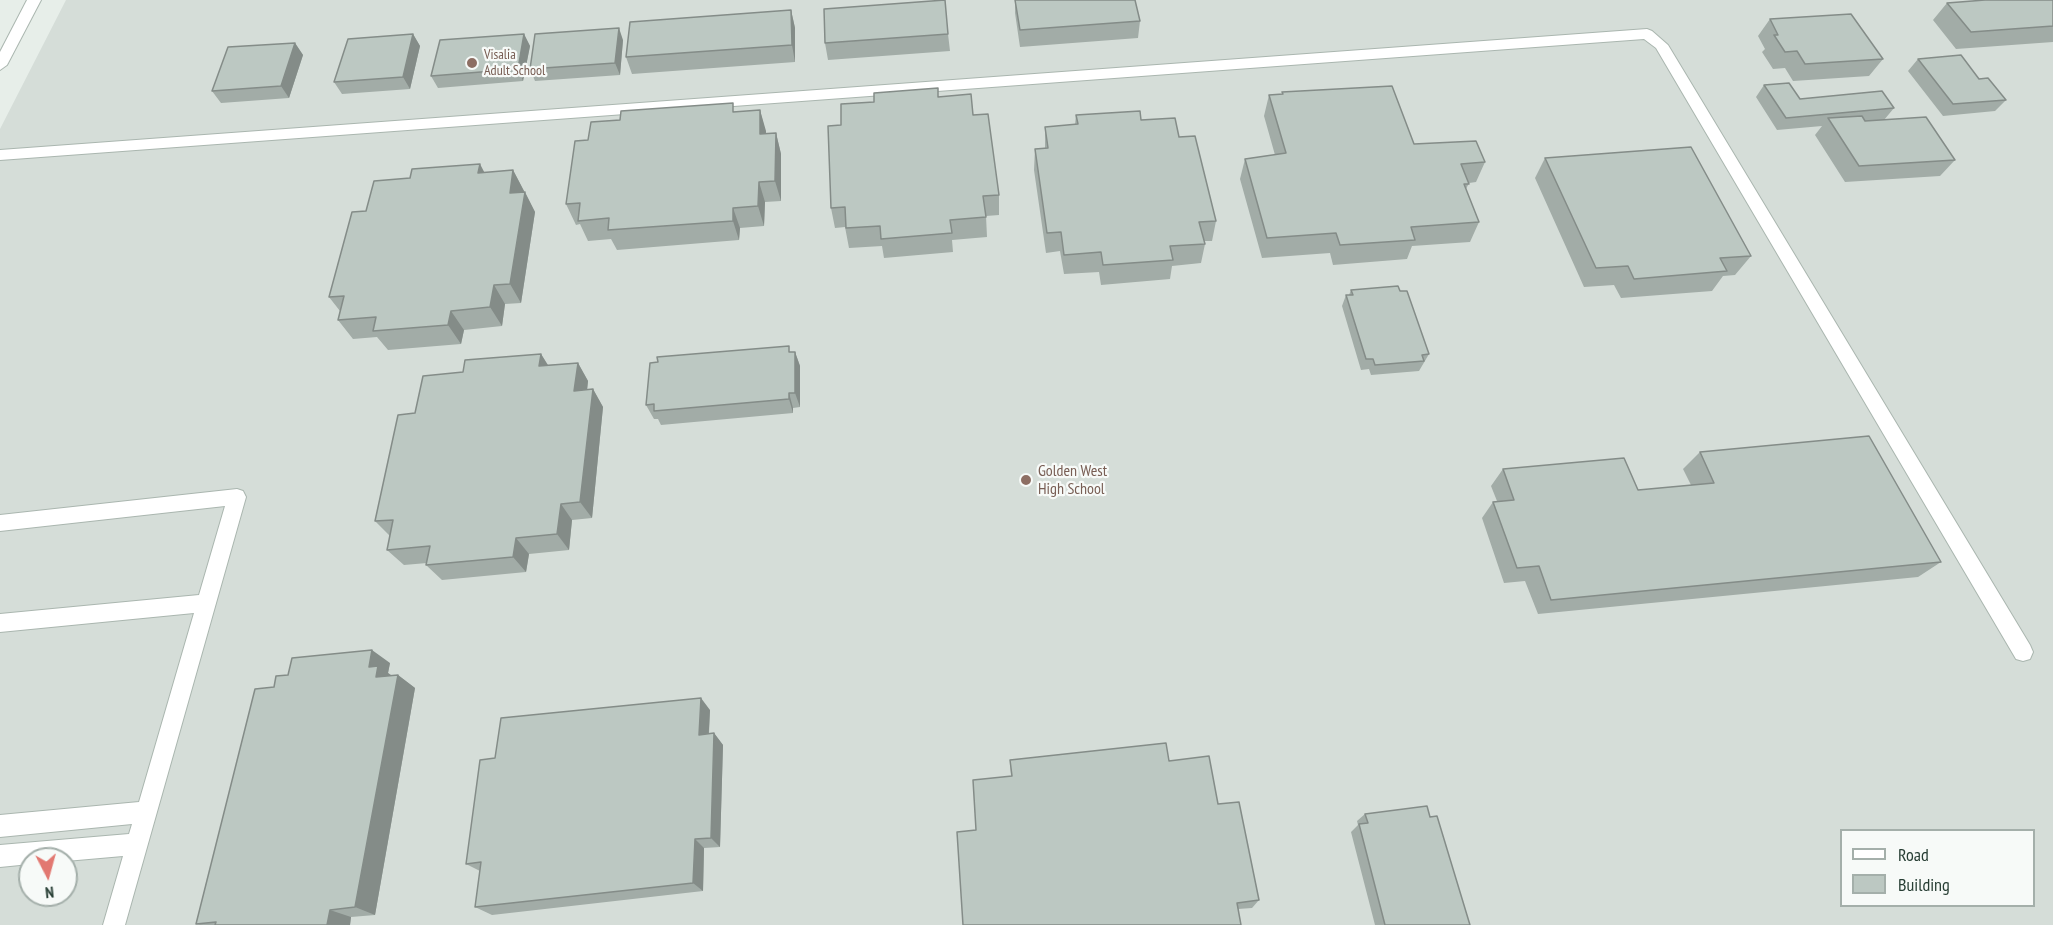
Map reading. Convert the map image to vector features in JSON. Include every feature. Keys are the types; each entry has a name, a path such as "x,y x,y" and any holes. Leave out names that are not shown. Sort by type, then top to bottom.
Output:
{"street":[{"path":"0,65 34,0"},
{"path":"0,155 1647,34 1662,45 2023,652"},
{"path":"0,523 237,497 114,925"},
{"path":"0,623 206,603"},
{"path":"0,826 147,812"},
{"path":"0,856 137,844"}],"shaded area":[{"name":"Golden West High School","path":"66,0 2053,0 2053,925 0,925 0,129"}],"building":[{"path":"945,0 948,34 825,43 824,9"},
{"path":"1015,0 1135,0 1140,21 1020,30"},
{"path":"1985,0 2053,0 2053,26 1971,32 1947,3"},
{"path":"791,10 792,45 626,57 630,22"},
{"path":"1851,14 1883,59 1805,64 1797,51 1785,52 1774,35 1778,35 1770,19"},
{"path":"619,28 615,63 530,69 535,34"},
{"path":"413,34 403,77 334,82 348,39"},
{"path":"524,34 518,69 431,76 440,40"},
{"path":"295,43 281,86 212,91 228,47"},
{"path":"1961,55 1979,79 1988,78 2006,100 1953,104 1918,59"},
{"path":"1789,83 1800,99 1882,91 1894,108 1786,118 1764,85"},
{"path":"1392,86 1414,144 1476,141 1485,162 1461,164 1469,184 1464,184 1479,222 1411,227 1415,240 1340,245 1336,233 1267,238 1245,159 1286,153 1269,95 1283,94 1282,92"},
{"path":"938,88 938,97 971,94 973,115 988,114 999,195 983,196 986,217 950,220 952,233 881,239 880,226 846,228 845,207 831,208 828,126 841,125 841,104 874,102 874,93"},
{"path":"733,103 733,112 760,110 760,134 776,133 775,181 759,182 758,206 733,208 733,221 608,230 609,218 578,221 580,203 566,204 575,141 588,140 591,122 620,120 621,111"},
{"path":"1140,111 1141,120 1175,118 1179,137 1195,136 1216,221 1199,222 1205,244 1170,246 1173,260 1103,265 1101,252 1064,255 1061,232 1047,233 1035,149 1048,148 1045,127 1078,124 1076,115"},
{"path":"1862,116 1865,121 1926,117 1955,160 1859,166 1828,118"},
{"path":"1691,147 1751,256 1720,258 1727,271 1634,279 1628,266 1596,268 1545,158"},
{"path":"480,164 478,173 513,170 510,193 525,192 510,284 494,285 490,307 451,311 448,325 373,331 376,317 338,320 344,296 329,297 352,212 366,211 374,181 410,178 412,169"},
{"path":"1398,286 1400,291 1407,291 1429,354 1422,355 1424,361 1375,365 1373,359 1366,359 1346,295 1353,295 1351,290"},
{"path":"789,346 789,352 795,352 795,393 789,393 789,399 654,411 654,404 646,405 650,363 658,362 657,357"},
{"path":"541,354 539,366 578,363 574,391 593,389 580,502 561,504 557,534 516,538 513,557 426,565 430,546 387,550 393,520 375,521 398,415 415,413 423,376 463,372 465,360"},
{"path":"1869,436 1941,562 1551,600 1539,566 1517,568 1493,502 1514,500 1503,469 1624,458 1638,490 1714,483 1700,452"},
{"path":"372,650 369,667 378,666 376,677 398,675 355,907 330,910 327,925 215,925 216,922 196,924 255,689 274,687 276,676 288,675 292,658"},
{"path":"701,698 699,735 714,733 711,838 695,839 693,883 475,907 481,862 466,864 480,760 495,758 501,718"},
{"path":"1166,743 1169,761 1209,756 1218,804 1239,802 1259,900 1237,903 1241,925 963,925 957,832 976,830 973,780 1012,776 1010,760"},
{"path":"1427,806 1430,817 1437,816 1470,925 1385,925 1359,824 1368,823 1365,814"}],"place":[{"name":"Visalia Adult School","path":"472,63"},
{"name":"Golden West High School","path":"1026,480"}]}
